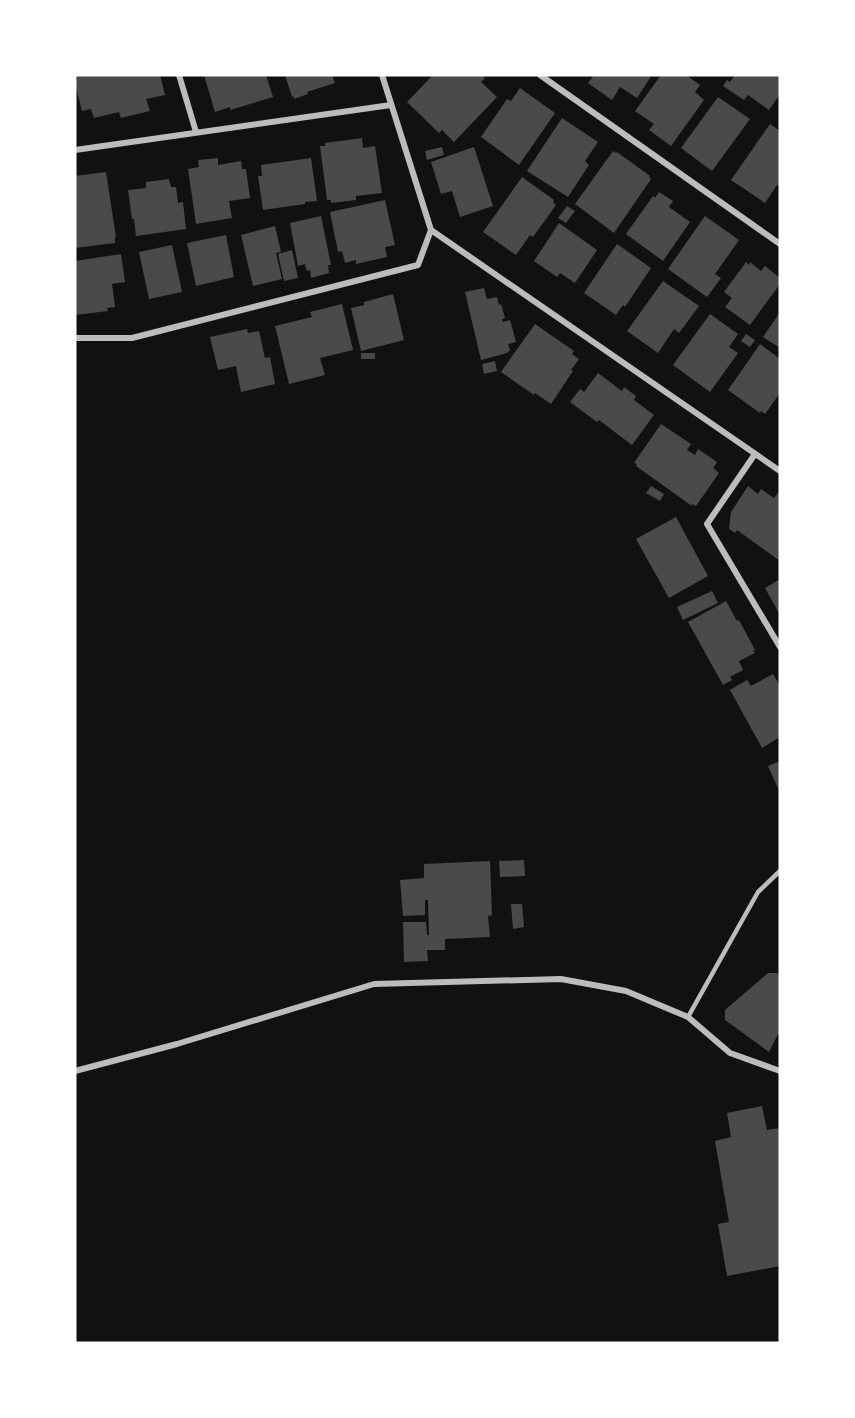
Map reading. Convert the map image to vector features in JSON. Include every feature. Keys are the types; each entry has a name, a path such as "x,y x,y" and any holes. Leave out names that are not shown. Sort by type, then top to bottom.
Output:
{"street":[{"path":"179,75 196,132"},
{"path":"75,338 132,338 418,265 430,230 382,75"},
{"path":"540,75 780,244"},
{"path":"75,150 391,105"},
{"path":"430,230 780,471"},
{"path":"755,454 707,525 780,647"},
{"path":"75,1071 177,1044 374,984 561,979 626,991 688,1017 730,1053 780,1071"}],"lane":[{"path":"688,1017 758,892 780,871"}],"building":[{"path":"76,75 160,75 165,95 146,99 150,111 121,118 119,112 94,118 91,109 82,111 75,84"},
{"path":"204,75 266,75 273,97 230,110 230,107 215,112"},
{"path":"285,75 332,75 335,83 294,99"},
{"path":"433,75 482,75 485,78 481,82 497,97 454,142 442,130 439,133 407,102"},
{"path":"594,75 652,75 637,98 620,87 612,100 588,83"},
{"path":"661,75 686,75 700,85 695,92 704,100 671,146 649,130 654,124 635,111"},
{"path":"735,75 780,75 780,94 769,110 748,95 744,100 723,86"},
{"path":"520,88 555,113 519,165 481,137 507,99 511,101"},
{"path":"718,97 750,119 712,171 681,148"},
{"path":"562,118 598,142 585,161 589,165 568,197 527,171"},
{"path":"770,124 780,131 780,187 777,185 765,203 731,180"},
{"path":"362,138 363,148 375,146 382,193 356,196 356,200 331,203 331,200 327,200 320,146 325,146 325,143"},
{"path":"442,147 444,155 427,160 425,151"},
{"path":"474,147 493,206 460,217 452,191 441,194 431,162"},
{"path":"613,151 650,176 651,179 614,233 575,204"},
{"path":"218,158 218,165 241,161 242,169 246,169 250,198 229,201 232,218 196,224 188,169 199,167 198,160"},
{"path":"311,158 317,201 263,210 258,176 262,176 261,165"},
{"path":"106,172 115,243 75,248 75,176"},
{"path":"522,177 554,200 556,205 533,237 530,235 516,255 483,232"},
{"path":"169,179 171,187 176,187 178,203 183,202 186,229 136,236 128,190 146,188 146,182"},
{"path":"659,192 673,201 669,207 690,222 663,261 626,234 653,196 655,198"},
{"path":"385,200 395,245 385,247 387,257 356,264 356,260 345,263 342,251 338,252 330,212"},
{"path":"567,206 575,211 566,223 558,218"},
{"path":"321,216 331,265 328,265 329,273 311,278 310,270 307,271 305,264 298,266 290,223"},
{"path":"705,216 739,240 715,274 721,278 707,297 668,269"},
{"path":"559,223 597,250 575,283 560,273 557,277 534,261"},
{"path":"275,226 281,252 276,253 282,279 253,286 241,235"},
{"path":"226,235 234,277 196,286 187,243"},
{"path":"617,244 651,268 625,307 623,305 616,315 584,293"},
{"path":"172,245 182,292 149,299 139,252"},
{"path":"292,250 298,278 284,281 278,254"},
{"path":"121,254 125,282 112,284 115,307 107,308 108,311 75,315 75,261"},
{"path":"746,262 749,265 750,262 761,271 765,266 780,278 780,284 750,325 725,307 732,298 724,292"},
{"path":"663,281 699,306 679,333 674,329 658,353 627,331"},
{"path":"484,288 487,299 497,297 505,318 502,319 503,322 510,320 516,342 508,344 510,350 507,353 481,360 465,292"},
{"path":"393,294 404,340 361,351 351,308"},
{"path":"342,304 353,350 320,358 325,375 289,384 275,326 312,317 310,312"},
{"path":"780,312 780,348 763,337"},
{"path":"710,314 738,334 729,347 738,353 710,392 673,365"},
{"path":"535,324 574,351 572,354 579,359 551,404 501,372"},
{"path":"247,329 248,333 259,331 265,358 270,357 275,384 241,392 236,366 218,370 210,337"},
{"path":"746,334 755,340 750,347 741,341"},
{"path":"760,344 780,359 780,393 765,414 761,411 760,413 728,390"},
{"path":"361,353 375,353 375,359 361,359"},
{"path":"495,361 497,371 484,374 482,364"},
{"path":"598,373 622,391 624,387 636,396 634,400 654,415 632,445 570,402 580,389 584,392"},
{"path":"661,424 691,444 687,450 695,455 698,449 717,462 713,468 719,473 696,506 692,504 692,506 634,463"},
{"path":"651,486 664,494 660,501 646,493"},
{"path":"748,486 758,494 761,489 774,498 780,490 780,561 737,530 735,533 729,529 731,512"},
{"path":"676,517 708,576 669,598 636,539"},
{"path":"780,579 780,615 765,588"},
{"path":"712,591 718,603 683,620 677,607"},
{"path":"726,601 737,621 739,620 755,653 739,661 743,670 730,677 732,680 723,685 688,622"},
{"path":"773,674 780,686 780,737 762,748 730,690 747,680 751,686"},
{"path":"780,761 780,793 768,766"},
{"path":"524,860 525,876 500,877 499,861"},
{"path":"490,861 492,915 488,916 490,937 445,939 445,950 427,950 428,961 404,962 403,922 426,922 427,935 429,935 428,900 425,900 425,915 403,916 400,880 424,878 424,864"},
{"path":"511,904 522,904 524,927 513,929"},
{"path":"768,973 780,975 780,1034 769,1052 725,1020 725,1010"},
{"path":"762,1106 767,1130 780,1128 780,1266 727,1276 718,1224 729,1222 715,1141 731,1137 727,1113"}]}
